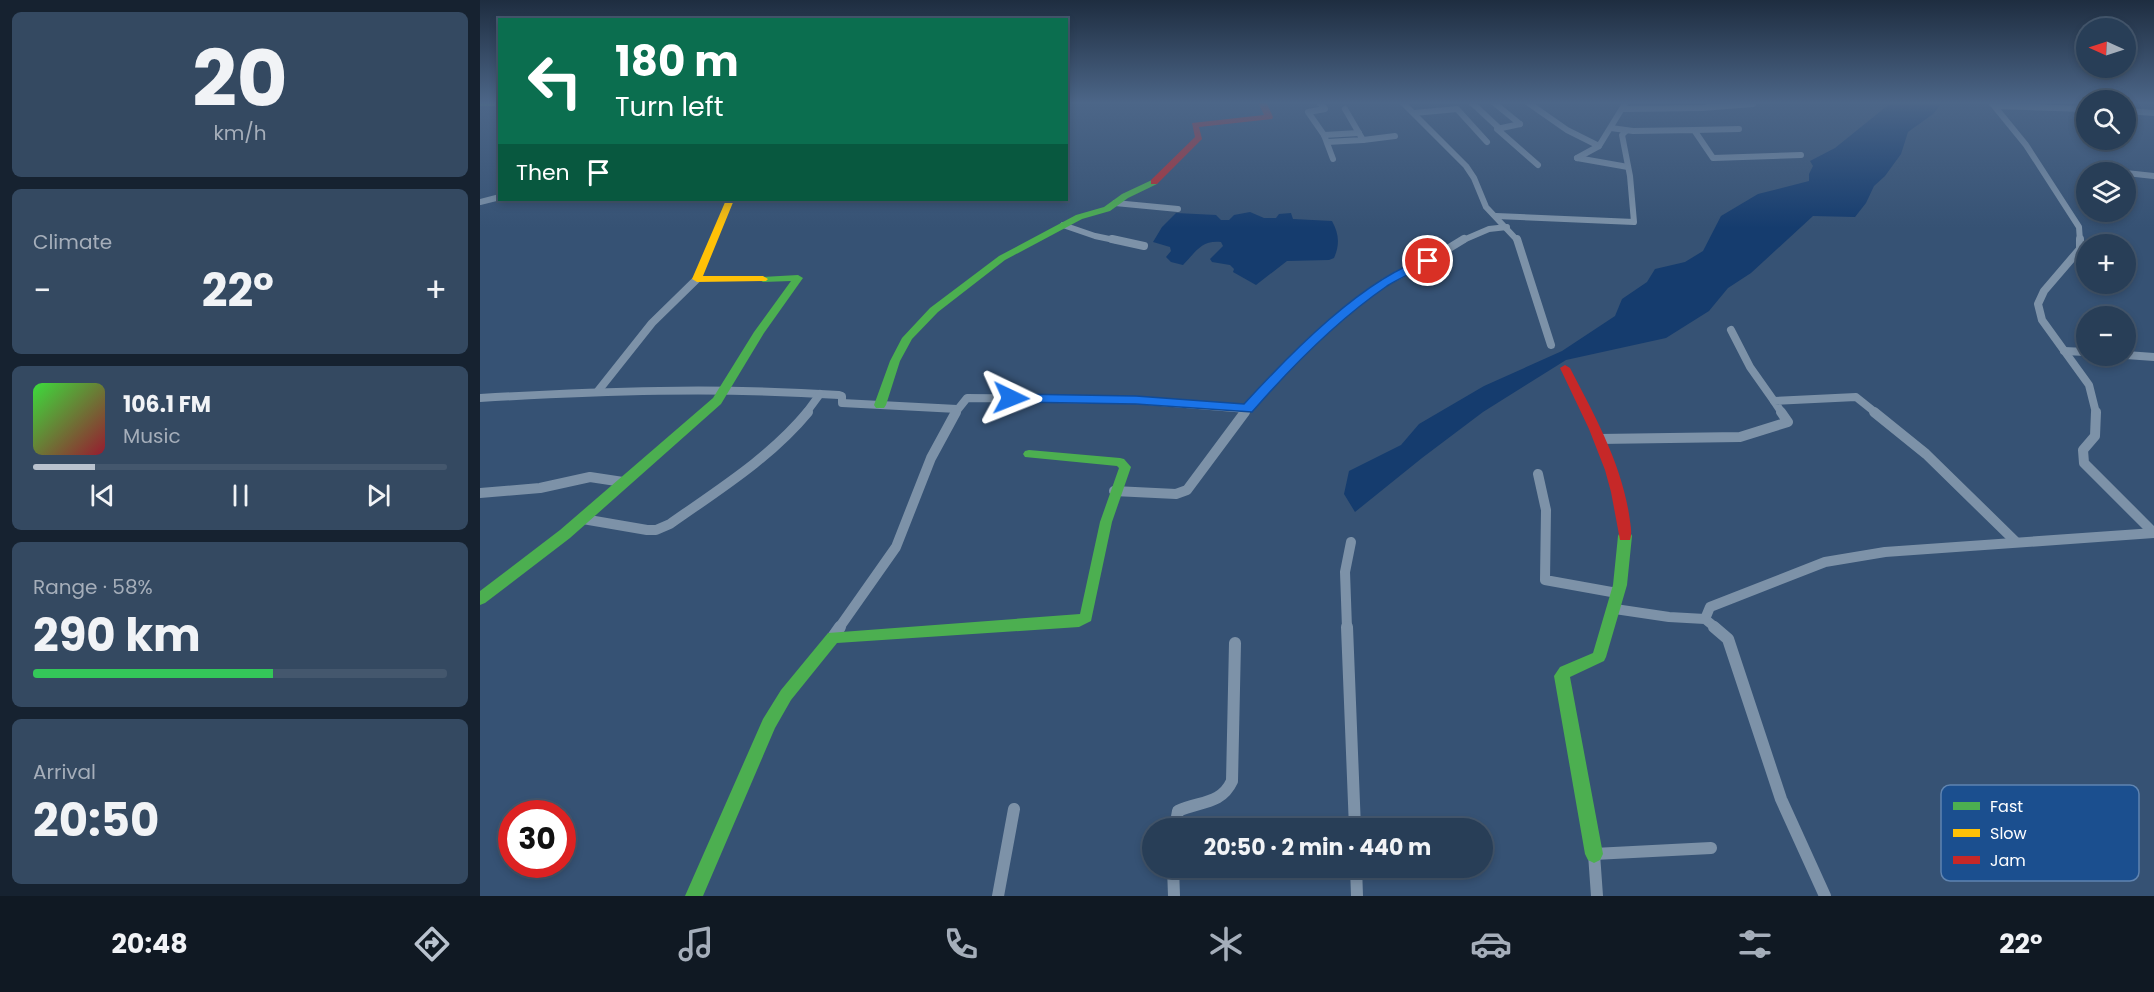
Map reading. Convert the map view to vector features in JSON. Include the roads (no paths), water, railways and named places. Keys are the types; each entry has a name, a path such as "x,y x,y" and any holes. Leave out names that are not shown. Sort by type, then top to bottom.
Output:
{"street":[{"path":"880,405 895,361 907,338 934,310 1002,258 1079,217 1107,209 1157,180 1192,144"},
{"path":"1328,144 1333,159"},
{"path":"1444,144 1466,166 1486,207 1508,226 1518,240 1551,345"},
{"path":"1514,144 1539,165"},
{"path":"1595,144 1599,146"},
{"path":"1496,216 1634,222 1624,144"},
{"path":"1703,144 1713,158 1801,155"},
{"path":"2025,144 2079,227 2080,249 2061,268 2037,304 2042,320 2089,385 2097,416 2095,436 2082,456 2085,463 2154,533"},
{"path":"1599,146 1577,158 1628,167"},
{"path":"2136,174 2154,176"},
{"path":"480,202 498,198"},
{"path":"598,391 652,323 697,279 730,201"},
{"path":"1115,203 1178,209"},
{"path":"1063,225 1095,236 1144,246"},
{"path":"1114,491 1176,494 1187,490 1247,409 1280,372 1349,308 1385,282 1428,261 1471,235 1508,226"},
{"path":"480,599 583,519 717,401 759,332 799,277 697,279"},
{"path":"1599,439 1740,436 1788,422 1750,367 1731,330"},
{"path":"2064,351 2076,352"},
{"path":"2136,356 2154,357"},
{"path":"1564,368 1599,439 1623,515 1624,559 1615,609 1599,657 1565,672 1562,676 1594,854 1597,896"},
{"path":"480,398 598,391 725,390 820,394 842,396 842,403 957,409"},
{"path":"583,519 647,531 660,529 779,442 809,412 820,394"},
{"path":"694,896 769,724 786,695 833,638 896,547 931,458 962,401 974,397 1136,400 1247,409"},
{"path":"1774,401 1860,398 1926,454 2015,542"},
{"path":"833,638 1079,621 1086,617 1104,522 1125,467 1120,462 1029,454"},
{"path":"1538,474 1546,510 1545,580 1617,593"},
{"path":"480,493 540,488 590,477 623,482"},
{"path":"1705,619 1710,607 1825,562 1885,552 2154,533"},
{"path":"1351,542 1345,572 1355,818"},
{"path":"1615,609 1669,617 1705,619 1728,639 1781,799 1826,896"},
{"path":"1177,818 1178,812 1187,806 1222,799 1229,793 1232,781 1235,643"},
{"path":"998,896 1014,809"},
{"path":"1594,854 1711,848"},
{"path":"1173,878 1174,896"},
{"path":"1356,878 1357,896"}],"water":[{"path":"1840,144 1904,144 1901,154 1885,176 1874,186 1866,203 1855,217 1813,216 1751,273 1728,288 1709,311 1666,338 1566,360 1483,412 1355,512 1344,494 1349,471 1401,445 1419,424 1484,386 1562,351 1615,316 1622,299 1647,282 1655,269 1685,262 1703,251 1721,216 1758,194 1809,181 1809,174 1813,166 1810,161"},
{"path":"1250,212 1264,218 1276,218 1279,214 1291,213 1293,219 1332,221 1338,239 1334,258 1287,261 1256,285 1233,272 1234,269 1230,265 1212,262 1210,259 1223,246 1221,242 1204,245 1195,251 1183,265 1171,262 1166,257 1171,251 1170,247 1153,242 1162,227 1176,213 1216,215 1221,220 1229,220 1234,215"}]}
